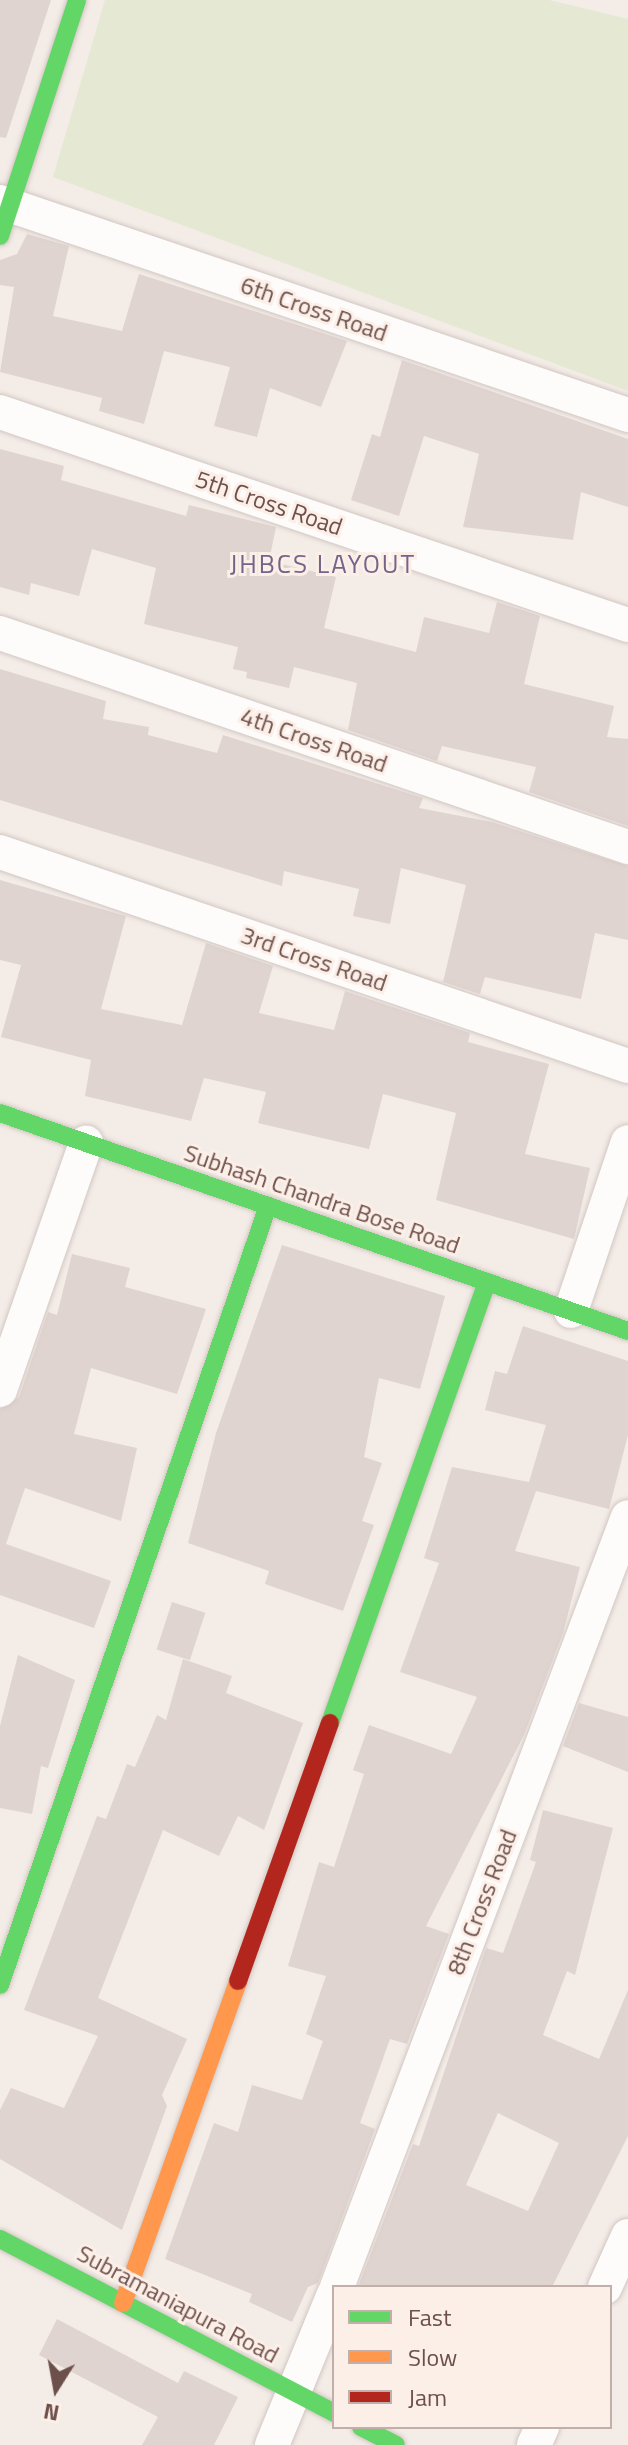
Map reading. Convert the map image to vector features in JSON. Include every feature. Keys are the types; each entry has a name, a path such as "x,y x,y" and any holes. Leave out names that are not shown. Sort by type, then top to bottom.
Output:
{"street":[{"path":"3,215 77,0"},
{"name":"6th Cross Road","path":"3,215 628,415"},
{"name":"5th Cross Road","path":"0,412 628,625"},
{"name":"4th Cross Road","path":"0,633 628,847"},
{"name":"3rd Cross Road","path":"0,852 628,1066"},
{"name":"Subhash Chandra Bose Road","path":"0,1113 628,1331"},
{"path":"571,1311 628,1142"},
{"path":"0,1390 86,1143"},
{"path":"0,1985 268,1206"},
{"path":"123,2303 487,1282"},
{"name":"8th Cross Road","path":"338,2285 628,1517"},
{"path":"606,2285 628,2236"},
{"name":"Subramaniapura Road","path":"0,2239 332,2412"},
{"path":"272,2445 297,2393 332,2299"},
{"path":"365,2429 396,2445"}],"green space":[{"path":"105,0 549,0 628,19 628,391 53,177"}],"building":[{"path":"0,0 51,0 6,138 0,137"},
{"path":"27,234 69,246 53,316 122,331 139,274 347,341 321,407 270,388 257,437 214,426 230,367 164,351 144,424 99,411 102,398 0,372 14,287 0,285 0,260 17,254"},
{"path":"402,360 628,439 628,507 581,492 573,540 463,527 479,454 424,436 399,516 351,500 372,434 380,437"},
{"path":"0,449 64,466 61,480 186,516 189,505 276,527 269,561 336,577 324,628 416,652 424,617 489,633 497,602 540,616 524,684 614,706 607,737 628,739 628,826 529,792 536,767 442,746 437,761 348,730 357,683 294,667 289,688 246,678 247,672 233,669 238,647 144,624 156,568 92,549 79,596 31,583 29,595 0,587"},
{"path":"0,669 106,701 103,719 149,727 148,735 217,753 223,735 423,798 419,808 492,822 628,866 628,940 595,933 581,999 485,977 480,994 443,982 466,885 401,868 390,924 353,916 359,889 284,871 282,886 0,800"},
{"path":"0,880 126,916 101,1009 182,1025 206,943 273,966 259,1013 334,1030 345,991 470,1033 468,1042 549,1064 525,1154 590,1168 574,1239 436,1200 456,1113 383,1094 369,1149 258,1123 266,1092 204,1078 191,1121 85,1096 91,1060 1,1037 21,965 0,960"},
{"path":"282,1245 445,1296 420,1389 379,1378 364,1457 382,1463 362,1521 374,1525 343,1611 265,1584 269,1571 188,1543 216,1433"},
{"path":"72,1254 130,1268 125,1287 206,1309 177,1394 91,1368 74,1434 137,1448 121,1521 25,1488 6,1544 111,1581 94,1628 0,1595 0,1409 19,1397 48,1312 57,1315"},
{"path":"523,1326 628,1361 628,1435 609,1509 536,1491 515,1551 580,1567 563,1633 524,1735 426,1926 449,1934 407,2044 390,2039 360,2123 375,2129 318,2283 308,2287 292,2322 249,2302 252,2294 165,2259 214,2123 238,2132 252,2085 302,2100 323,2041 306,2034 326,1976 288,1966 319,1862 334,1867 364,1774 353,1770 369,1725 451,1754 477,1697 400,1672 439,1563 424,1558 452,1467 529,1482 546,1425 485,1410 495,1371 507,1374"},
{"path":"172,1602 205,1613 190,1660 157,1650"},
{"path":"18,1655 75,1680 48,1768 41,1766 32,1814 0,1808 0,1726"},
{"path":"183,1659 232,1676 226,1693 303,1723 264,1830 238,1816 219,1856 163,1830 98,1998 187,2039 162,2095 167,2106 122,2230 0,2159 0,2110 11,2088 64,2108 98,2036 24,2010 97,1816 106,1819 127,1764 135,1767 157,1715 166,1720"},
{"path":"579,1703 628,1717 628,1772 563,1746"},
{"path":"543,1810 613,1828 575,1975 567,1971 543,2035 599,2059 628,1990 628,2136 553,2285 359,2285 413,2144 419,2146 486,1948 503,1953 536,1862 530,1860","holes":["498,2113 559,2143 528,2211 466,2185"]},
{"path":"57,2319 178,2383 184,2371 238,2397 214,2445 142,2445 158,2417 39,2355"}],"traffic: fast":[{"path":"0,236 77,0"},
{"path":"0,1113 628,1331"},
{"path":"0,1985 268,1206"},
{"path":"330,1723 487,1282"},
{"path":"0,2239 332,2412"},
{"path":"365,2429 396,2445"}],"traffic: slow":[{"path":"123,2303 238,1981"}],"traffic: jam":[{"path":"238,1981 330,1723"}],"district":[{"name":"JHBCS LAYOUT","path":"323,564"}]}
